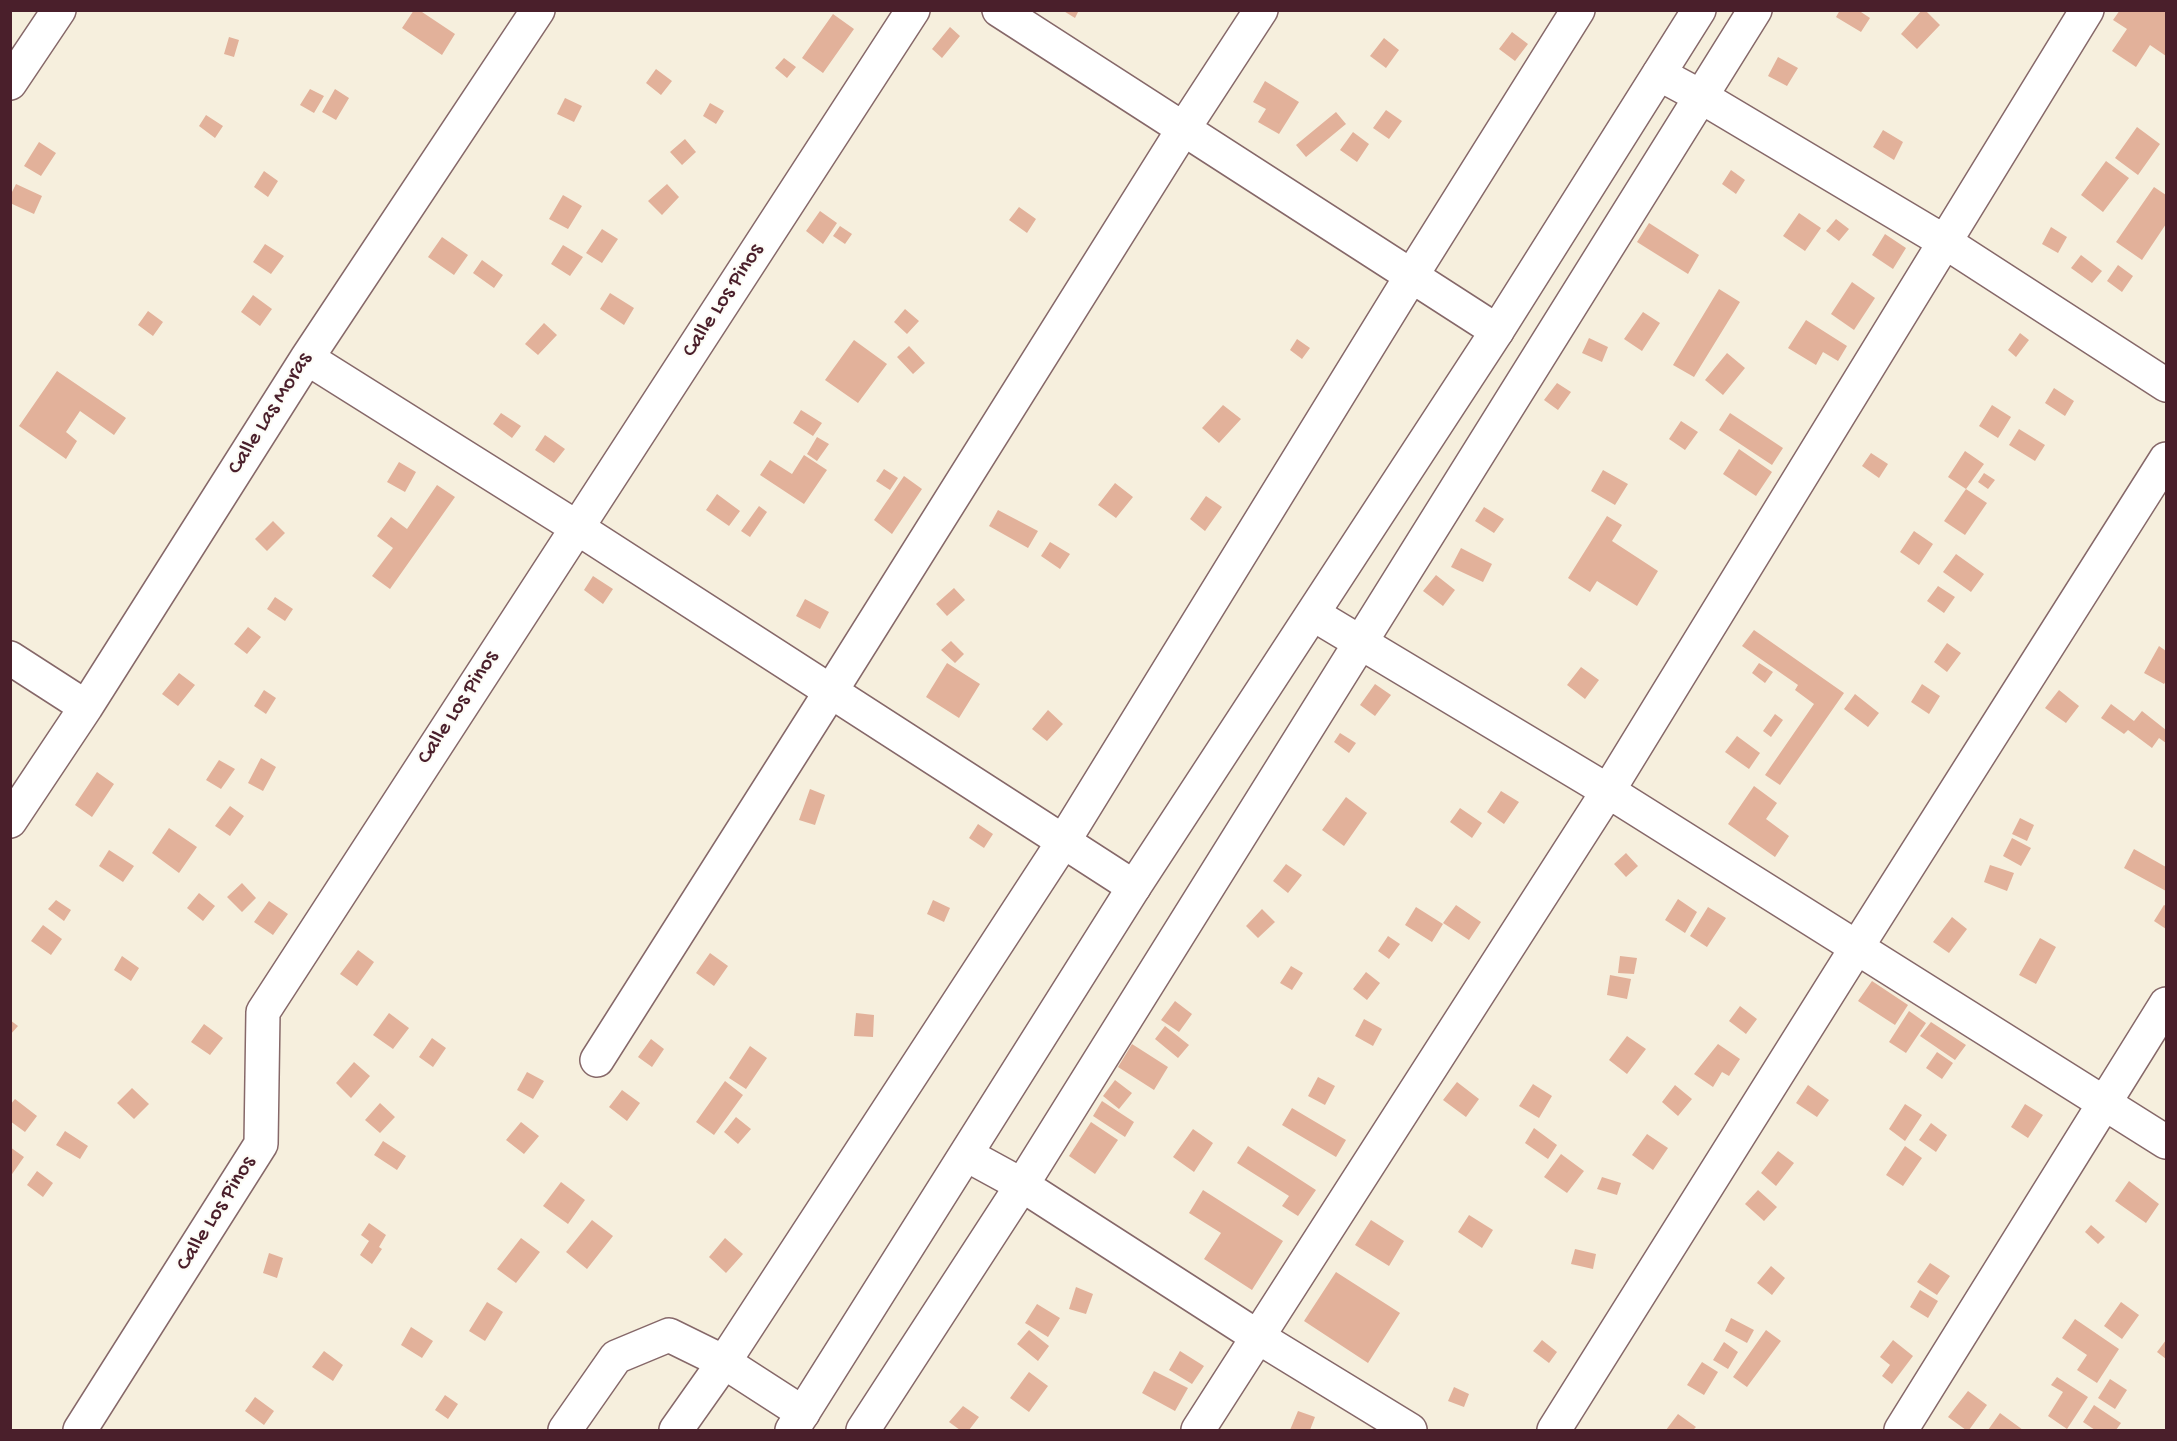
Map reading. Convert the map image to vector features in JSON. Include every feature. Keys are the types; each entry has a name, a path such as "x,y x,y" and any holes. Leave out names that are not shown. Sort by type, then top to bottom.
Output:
{"street":[{"path":"10,83 59,10"},
{"name":"Calle Los Pinos","path":"80,1431 261,1144 263,1012 913,10"},
{"path":"999,10 1497,330"},
{"path":"597,1060 1184,128 1261,10"},
{"path":"676,1431 724,1362 1063,842 1578,10"},
{"path":"565,1431 616,1357 669,1335 724,1362 797,1422 1134,887 1497,330 1699,10"},
{"path":"862,1431 1022,1185 1755,10"},
{"path":"1198,1431 1608,791 2087,10"},
{"name":"Calle Las Moras","path":"10,821 86,707 526,15"},
{"path":"1659,74 1945,242 2166,385"},
{"path":"307,358 576,527 1134,887"},
{"path":"1554,1431 2166,459"},
{"path":"1313,614 1608,791 2166,1142"},
{"path":"10,658 86,707"},
{"path":"1901,1431 2166,1004"},
{"path":"967,1155 1022,1185 1258,1337 1410,1431"}],"building":[{"path":"414,10 419,10 455,34 442,55 402,28"},
{"path":"1062,10 1079,10 1075,18"},
{"path":"1840,10 1858,10 1870,18 1861,32 1836,17"},
{"path":"1922,10 1925,10 1940,25 1917,49 1901,34"},
{"path":"2120,10 2166,10 2166,56 2150,45 2136,67 2112,51 2127,29 2113,20"},
{"path":"833,14 854,29 823,73 802,58"},
{"path":"950,27 960,36 942,58 932,49"},
{"path":"1512,32 1528,44 1515,61 1499,49"},
{"path":"229,37 239,40 234,57 224,54"},
{"path":"1384,38 1399,50 1386,68 1370,56"},
{"path":"1778,57 1798,68 1787,86 1768,76"},
{"path":"784,58 796,67 787,78 775,68"},
{"path":"656,69 672,81 661,95 646,83"},
{"path":"1265,81 1299,102 1279,134 1258,122 1266,109 1253,102"},
{"path":"310,89 324,96 314,113 300,105"},
{"path":"335,89 349,98 336,120 322,112"},
{"path":"565,98 582,106 574,122 557,114"},
{"path":"710,103 724,111 716,124 703,116"},
{"path":"1386,110 1402,121 1389,139 1373,128"},
{"path":"1336,112 1346,124 1306,157 1296,145"},
{"path":"206,115 223,126 215,138 199,126"},
{"path":"2137,127 2160,144 2138,175 2115,158"},
{"path":"1883,130 1903,142 1894,160 1873,147"},
{"path":"1353,132 1369,144 1357,162 1340,150"},
{"path":"685,139 696,152 682,165 670,152"},
{"path":"39,142 56,153 41,176 24,166"},
{"path":"2106,161 2129,178 2103,212 2081,195"},
{"path":"1731,170 1745,180 1736,194 1722,184"},
{"path":"264,171 278,181 268,197 254,187"},
{"path":"16,184 42,196 34,214 10,203 10,196"},
{"path":"667,184 679,197 662,215 648,201"},
{"path":"2154,187 2166,195 2166,224 2142,260 2116,242"},
{"path":"563,195 582,206 568,229 549,219"},
{"path":"1019,207 1036,219 1027,233 1009,220"},
{"path":"820,211 837,223 823,244 806,231"},
{"path":"1799,213 1821,228 1805,251 1783,236"},
{"path":"1836,219 1849,229 1839,241 1826,231"},
{"path":"1649,223 1699,255 1688,274 1637,242"},
{"path":"840,226 852,234 845,244 833,236"},
{"path":"2051,227 2067,237 2058,253 2042,244"},
{"path":"602,229 618,239 602,263 586,253"},
{"path":"1885,234 1906,248 1893,269 1872,255"},
{"path":"442,237 468,255 454,275 428,257"},
{"path":"265,244 284,256 271,274 253,262"},
{"path":"563,245 583,257 570,276 551,264"},
{"path":"2081,255 2102,271 2092,283 2071,268"},
{"path":"482,260 503,275 494,288 473,273"},
{"path":"2118,265 2133,276 2122,292 2107,281"},
{"path":"1852,282 1875,298 1854,330 1831,314"},
{"path":"1719,289 1740,302 1694,377 1673,365"},
{"path":"610,293 634,308 624,325 600,309"},
{"path":"253,295 272,309 260,326 241,312"},
{"path":"905,309 919,321 907,334 894,322"},
{"path":"148,311 163,322 153,336 138,325"},
{"path":"1643,312 1660,323 1642,351 1624,339"},
{"path":"1806,320 1847,346 1838,361 1823,352 1816,365 1788,348"},
{"path":"544,323 557,335 538,355 525,344"},
{"path":"2020,333 2029,340 2016,357 2008,350"},
{"path":"1589,338 1608,347 1602,362 1582,353"},
{"path":"1297,339 1310,348 1302,359 1290,350"},
{"path":"854,340 887,364 858,403 825,380"},
{"path":"909,346 925,363 913,374 897,357"},
{"path":"1727,353 1745,368 1723,395 1705,380"},
{"path":"57,371 126,418 114,435 80,411 66,432 77,441 66,459 19,426"},
{"path":"1557,383 1571,392 1558,410 1544,400"},
{"path":"2054,388 2074,401 2065,416 2045,403"},
{"path":"1223,405 1241,419 1219,443 1202,428"},
{"path":"1992,405 2011,417 1998,438 1979,426"},
{"path":"801,410 822,423 813,436 793,423"},
{"path":"501,413 521,426 512,438 493,424"},
{"path":"1730,413 1783,448 1772,465 1719,430"},
{"path":"1681,421 1698,432 1685,450 1669,439"},
{"path":"2019,429 2045,445 2035,461 2009,445"},
{"path":"545,435 565,449 554,463 535,450"},
{"path":"817,437 829,444 817,461 807,454"},
{"path":"1739,449 1772,472 1756,496 1723,474"},
{"path":"1965,451 1984,464 1966,489 1948,477"},
{"path":"1871,453 1888,464 1879,478 1862,466"},
{"path":"804,455 827,470 804,504 760,475 770,460 792,474"},
{"path":"399,462 416,472 405,492 387,482"},
{"path":"884,469 898,478 890,490 876,481"},
{"path":"1603,470 1628,484 1615,505 1591,491"},
{"path":"1984,473 1995,480 1988,489 1978,482"},
{"path":"904,476 922,489 892,534 874,520"},
{"path":"1115,483 1133,497 1116,518 1098,505"},
{"path":"437,485 455,497 390,589 372,576 393,548 377,536 391,517 407,529"},
{"path":"1966,489 1987,503 1965,535 1944,521"},
{"path":"717,494 740,511 729,526 706,510"},
{"path":"1206,496 1222,507 1205,531 1190,519"},
{"path":"759,506 767,512 750,537 741,531"},
{"path":"1484,507 1504,519 1494,533 1475,521"},
{"path":"998,510 1038,531 1028,548 989,526"},
{"path":"1607,516 1622,525 1612,541 1658,571 1637,606 1597,581 1590,592 1568,578"},
{"path":"273,521 285,533 267,551 255,539"},
{"path":"1914,531 1933,544 1919,565 1900,552"},
{"path":"1050,542 1070,554 1060,569 1041,556"},
{"path":"1461,548 1492,564 1483,582 1451,567"},
{"path":"1956,554 1984,574 1971,592 1943,572"},
{"path":"1436,575 1455,590 1443,606 1423,591"},
{"path":"593,576 613,589 603,604 584,590"},
{"path":"1938,586 1955,597 1944,613 1927,601"},
{"path":"954,588 965,600 947,616 936,604"},
{"path":"275,597 293,609 285,621 267,609"},
{"path":"805,599 829,612 820,629 796,616"},
{"path":"248,627 261,637 247,654 234,644"},
{"path":"1754,630 1844,693 1780,785 1765,775 1814,704 1795,690 1798,685 1742,646"},
{"path":"951,641 964,654 955,663 941,650"},
{"path":"1947,643 1961,653 1947,672 1934,662"},
{"path":"2159,646 2166,651 2166,681 2164,684 2144,673"},
{"path":"947,663 980,684 959,718 926,697"},
{"path":"1759,663 1773,672 1765,683 1752,673"},
{"path":"1581,667 1599,680 1585,699 1567,685"},
{"path":"179,673 195,685 178,706 162,694"},
{"path":"1375,684 1391,695 1375,716 1360,705"},
{"path":"1922,684 1940,696 1929,714 1911,702"},
{"path":"264,690 276,698 266,714 254,706"},
{"path":"2059,690 2079,706 2066,723 2045,708"},
{"path":"1855,694 1879,713 1868,727 1844,709"},
{"path":"2111,704 2134,721 2142,711 2166,730 2166,743 2159,738 2152,748 2128,730 2124,734 2101,718"},
{"path":"1048,710 1063,724 1047,741 1032,729"},
{"path":"1775,714 1783,720 1771,737 1763,731"},
{"path":"1340,733 1356,743 1349,753 1334,742"},
{"path":"1737,736 1760,753 1749,769 1725,752"},
{"path":"261,758 276,767 263,791 248,783"},
{"path":"219,760 235,769 221,789 206,780"},
{"path":"97,772 114,784 92,817 75,805"},
{"path":"1754,786 1777,803 1766,819 1789,836 1775,857 1728,824"},
{"path":"810,789 825,795 815,825 799,820"},
{"path":"1501,791 1519,802 1504,824 1487,812"},
{"path":"1346,797 1367,813 1344,846 1322,830"},
{"path":"230,806 244,816 230,836 215,826"},
{"path":"1460,808 1482,823 1472,838 1450,822"},
{"path":"2020,818 2034,825 2027,841 2012,834"},
{"path":"978,824 993,834 984,848 969,838"},
{"path":"169,828 197,847 179,873 152,853"},
{"path":"2012,838 2031,848 2021,866 2003,856"},
{"path":"2134,849 2166,867 2166,891 2124,868"},
{"path":"109,850 134,866 123,882 99,866"},
{"path":"1626,853 1638,866 1626,877 1614,864"},
{"path":"1286,864 1302,875 1288,893 1273,881"},
{"path":"1990,865 2014,873 2007,891 1984,882"},
{"path":"242,883 256,898 242,912 227,897"},
{"path":"199,893 215,906 203,921 187,908"},
{"path":"1678,899 1697,912 1685,933 1665,920"},
{"path":"56,900 71,910 64,921 48,909"},
{"path":"933,900 950,908 944,922 927,914"},
{"path":"269,901 288,914 273,935 254,922"},
{"path":"1456,905 1481,922 1469,940 1443,923"},
{"path":"2164,905 2166,906 2166,929 2154,921"},
{"path":"1416,907 1443,924 1432,942 1405,925"},
{"path":"1708,907 1726,918 1707,947 1690,936"},
{"path":"1262,909 1275,922 1258,938 1246,926"},
{"path":"1952,917 1967,929 1949,953 1933,942"},
{"path":"43,925 62,939 51,955 31,941"},
{"path":"1388,936 1400,944 1389,959 1378,951"},
{"path":"2040,938 2056,947 2036,984 2019,975"},
{"path":"358,950 374,962 357,986 340,974"},
{"path":"710,953 728,966 714,986 696,973"},
{"path":"122,956 139,968 131,981 114,970"},
{"path":"1620,956 1637,958 1634,974 1618,973"},
{"path":"1291,966 1303,973 1292,990 1280,983"},
{"path":"1366,972 1380,983 1367,1000 1353,989"},
{"path":"1610,975 1631,979 1627,999 1607,995"},
{"path":"1872,981 1908,1005 1895,1025 1858,1001"},
{"path":"1175,1001 1192,1014 1179,1032 1161,1020"},
{"path":"1740,1006 1757,1019 1746,1034 1729,1021"},
{"path":"1909,1011 1926,1023 1906,1053 1889,1042"},
{"path":"389,1013 409,1028 393,1049 373,1035"},
{"path":"856,1013 874,1015 873,1037 854,1036"},
{"path":"1364,1019 1382,1029 1373,1046 1355,1036"},
{"path":"10,1020 18,1026 10,1035"},
{"path":"1931,1022 1966,1045 1955,1060 1920,1036"},
{"path":"204,1024 223,1038 210,1055 191,1042"},
{"path":"1165,1026 1189,1045 1178,1058 1155,1039"},
{"path":"1627,1036 1646,1049 1627,1074 1609,1060"},
{"path":"432,1038 446,1048 433,1067 419,1057"},
{"path":"651,1039 664,1049 652,1067 638,1057"},
{"path":"1132,1044 1168,1067 1154,1090 1118,1067"},
{"path":"1718,1044 1740,1059 1729,1076 1722,1072 1713,1087 1694,1074"},
{"path":"750,1046 767,1058 746,1089 729,1078"},
{"path":"1937,1052 1953,1063 1942,1079 1926,1068"},
{"path":"354,1062 370,1076 351,1098 336,1083"},
{"path":"527,1072 544,1081 533,1099 517,1090"},
{"path":"1318,1077 1335,1086 1325,1105 1308,1096"},
{"path":"1115,1080 1132,1093 1119,1109 1103,1096"},
{"path":"725,1081 743,1095 714,1135 696,1122"},
{"path":"1457,1082 1479,1099 1466,1117 1443,1100"},
{"path":"1533,1084 1552,1096 1539,1118 1519,1106"},
{"path":"1675,1085 1692,1099 1678,1116 1662,1102"},
{"path":"1808,1085 1829,1100 1817,1117 1796,1103"},
{"path":"132,1088 149,1104 134,1119 117,1103"},
{"path":"622,1090 640,1103 627,1121 609,1107"},
{"path":"15,1099 37,1116 25,1132 10,1121 10,1105"},
{"path":"1102,1101 1134,1122 1125,1137 1093,1116"},
{"path":"380,1103 395,1117 380,1133 365,1120"},
{"path":"1905,1104 1922,1115 1905,1141 1889,1129"},
{"path":"2025,1104 2043,1115 2028,1138 2011,1127"},
{"path":"1292,1108 1346,1140 1336,1157 1282,1125"},
{"path":"736,1117 751,1129 738,1144 724,1132"},
{"path":"521,1122 539,1136 524,1154 506,1140"},
{"path":"1091,1122 1118,1140 1095,1174 1069,1156"},
{"path":"1931,1123 1947,1135 1936,1152 1919,1140"},
{"path":"1534,1128 1557,1145 1548,1159 1525,1143"},
{"path":"1193,1129 1213,1143 1194,1172 1173,1157"},
{"path":"65,1131 88,1146 80,1159 56,1145"},
{"path":"1647,1134 1668,1148 1653,1170 1632,1155"},
{"path":"383,1141 406,1156 397,1170 374,1155"},
{"path":"1248,1146 1316,1190 1298,1216 1282,1206 1289,1196 1237,1163"},
{"path":"1905,1146 1922,1158 1903,1186 1886,1175"},
{"path":"10,1147 24,1157 10,1177"},
{"path":"1778,1151 1794,1163 1776,1186 1761,1173"},
{"path":"1561,1154 1584,1171 1567,1193 1544,1177"},
{"path":"37,1171 53,1183 43,1197 27,1185"},
{"path":"1602,1177 1621,1183 1617,1195 1597,1189"},
{"path":"2129,1181 2159,1204 2146,1223 2115,1201"},
{"path":"561,1182 585,1200 568,1224 543,1206"},
{"path":"1203,1190 1283,1241 1252,1290 1204,1259 1221,1233 1189,1213"},
{"path":"1758,1190 1777,1207 1764,1221 1745,1204"},
{"path":"1469,1215 1493,1230 1482,1248 1458,1232"},
{"path":"592,1220 613,1236 587,1269 566,1252"},
{"path":"1371,1220 1404,1241 1389,1266 1355,1245"},
{"path":"369,1223 386,1235 379,1247 382,1249 372,1264 360,1255 369,1241 361,1235"},
{"path":"2091,1225 2105,1237 2098,1244 2085,1232"},
{"path":"521,1238 540,1252 516,1283 497,1269"},
{"path":"725,1238 743,1254 726,1273 709,1257"},
{"path":"1575,1249 1596,1254 1593,1269 1571,1264"},
{"path":"269,1253 283,1258 277,1278 263,1273"},
{"path":"1930,1263 1950,1276 1937,1295 1917,1282"},
{"path":"1771,1266 1785,1278 1772,1295 1757,1283"},
{"path":"1336,1272 1400,1313 1368,1363 1304,1321"},
{"path":"1076,1287 1093,1294 1086,1314 1069,1309"},
{"path":"1920,1290 1938,1301 1928,1318 1910,1307"},
{"path":"487,1302 503,1312 485,1341 469,1331"},
{"path":"2121,1302 2139,1315 2122,1339 2104,1326"},
{"path":"1037,1304 1060,1318 1048,1337 1025,1323"},
{"path":"1731,1318 1754,1330 1747,1343 1725,1331"},
{"path":"2075,1319 2119,1349 2097,1383 2077,1370 2087,1355 2062,1338"},
{"path":"411,1327 433,1341 422,1358 401,1345"},
{"path":"1029,1330 1049,1346 1038,1361 1017,1344"},
{"path":"1766,1330 1781,1341 1747,1387 1733,1377"},
{"path":"1542,1340 1557,1352 1549,1363 1533,1351"},
{"path":"1893,1340 1913,1356 1892,1384 1882,1376 1890,1365 1880,1357"},
{"path":"2166,1340 2166,1359 2157,1352"},
{"path":"1724,1342 1738,1352 1728,1369 1713,1360"},
{"path":"324,1351 343,1365 333,1381 312,1367"},
{"path":"1180,1351 1204,1366 1192,1384 1169,1370"},
{"path":"1702,1362 1718,1372 1704,1395 1687,1385"},
{"path":"1154,1371 1188,1388 1175,1411 1142,1393"},
{"path":"1029,1372 1048,1386 1029,1412 1010,1398"},
{"path":"2057,1377 2088,1397 2067,1429 2048,1416 2063,1392 2051,1385"},
{"path":"2110,1379 2127,1390 2115,1409 2098,1398"},
{"path":"1454,1387 1469,1394 1464,1407 1448,1401"},
{"path":"1968,1391 1987,1405 1969,1430 1966,1430 1948,1417"},
{"path":"445,1395 458,1404 448,1419 435,1410"},
{"path":"255,1397 274,1411 264,1425 245,1411"},
{"path":"2094,1405 2121,1423 2116,1430 2095,1430 2083,1422"},
{"path":"963,1406 979,1417 969,1430 960,1430 949,1422"},
{"path":"1298,1411 1315,1417 1310,1430 1290,1430"},
{"path":"2000,1413 2023,1430 1988,1430"},
{"path":"1678,1414 1696,1427 1693,1430 1666,1430"}]}
